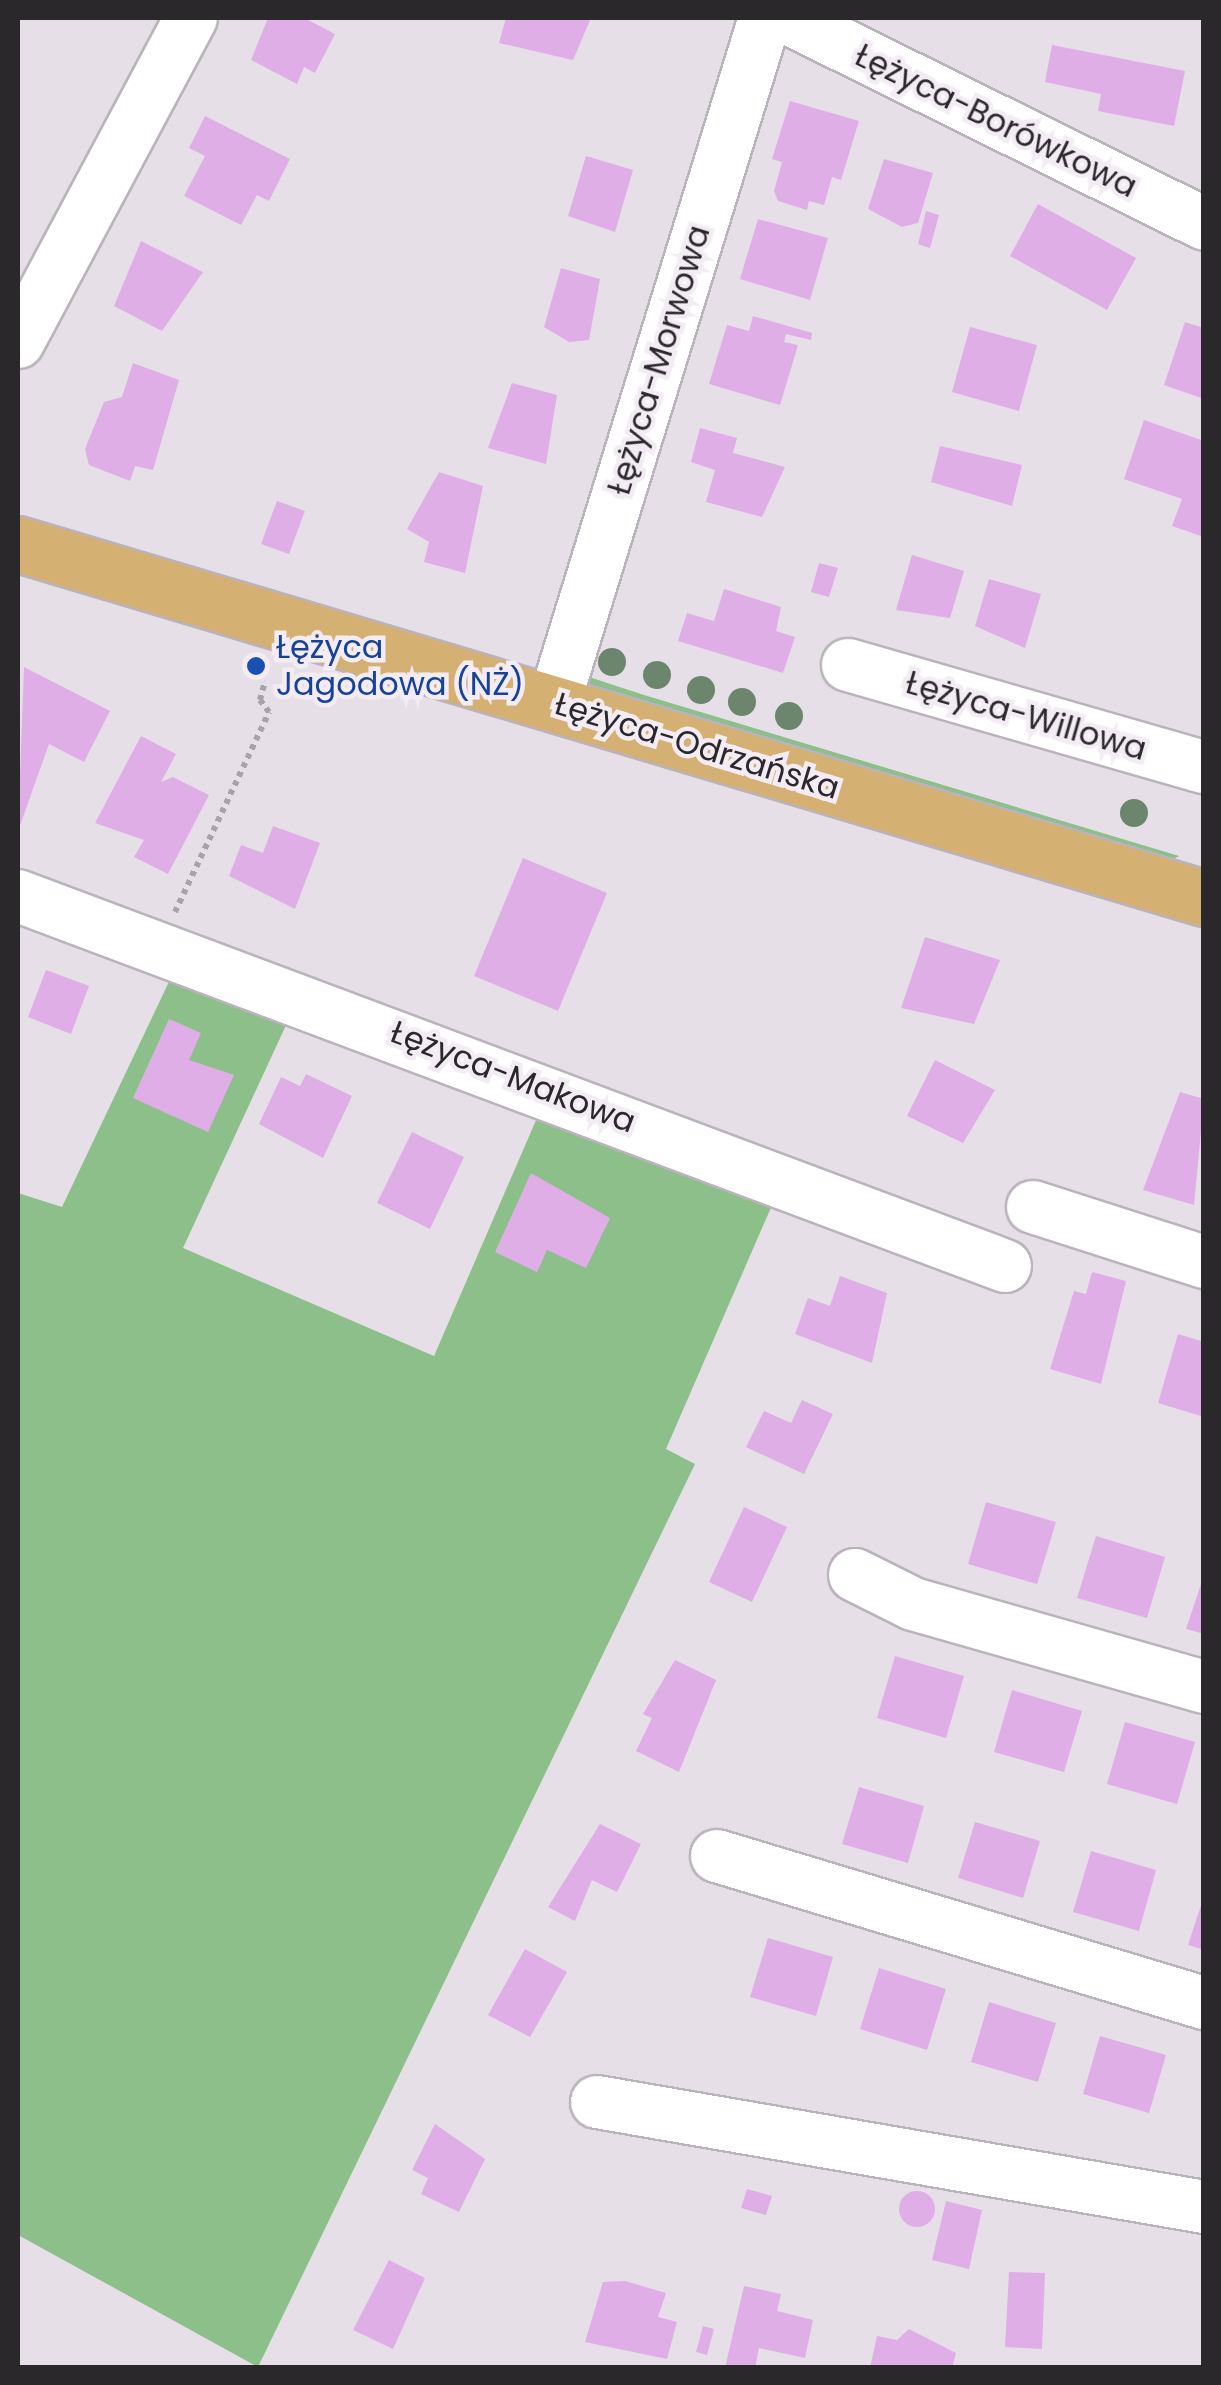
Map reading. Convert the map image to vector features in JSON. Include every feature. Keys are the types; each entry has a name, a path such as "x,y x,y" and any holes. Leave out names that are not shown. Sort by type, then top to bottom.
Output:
{"main road":[{"name":"Łężyca-Odrzańska","path":"18,544 1202,891"}],"street":[{"path":"18,342 191,18"},
{"name":"Łężyca-Morwowa","path":"554,703 765,18"},
{"name":"Łężyca-Borówkowa","path":"788,18 1204,224"},
{"name":"Łężyca-Willowa","path":"848,665 1204,766"},
{"name":"Łężyca-Makowa","path":"18,896 160,945 1005,1266"},
{"path":"1033,1207 1204,1262"},
{"path":"855,1574 913,1604 1204,1687"},
{"path":"718,1856 1204,2003"},
{"path":"597,2102 1204,2207"}],"path":[{"path":"160,945 269,712 260,700 265,681"}],"green space":[{"path":"586,676 1179,856 1170,861 598,698"},
{"path":"176,967 293,1010 183,1248 434,1356 543,1104 776,1196 666,1449 695,1464 258,2367 18,2235 18,1193 62,1207"}],"building":[{"path":"268,18 304,18 335,34 315,73 304,67 297,84 251,60"},
{"path":"506,18 591,18 573,60 499,43"},
{"path":"1052,45 1185,71 1174,126 1098,111 1101,94 1045,82"},
{"path":"790,101 859,121 841,180 832,177 824,205 809,201 807,210 778,201 774,191 782,162 772,159"},
{"path":"205,116 290,159 269,201 257,195 241,225 184,196 205,156 189,148"},
{"path":"586,156 633,170 615,232 568,216"},
{"path":"884,159 933,173 918,223 902,227 868,209"},
{"path":"1038,204 1136,258 1107,310 1010,256"},
{"path":"926,211 939,215 930,248 918,244"},
{"path":"758,219 828,238 810,300 740,279"},
{"path":"141,241 203,272 162,331 114,306"},
{"path":"561,268 600,279 589,340 569,342 544,327"},
{"path":"753,316 812,333 811,340 786,334 784,342 798,345 780,405 709,384 727,325 749,331"},
{"path":"1185,322 1204,328 1204,399 1164,385"},
{"path":"970,327 1037,345 1019,411 952,392"},
{"path":"133,363 179,380 153,470 135,466 130,481 89,465 85,449 104,402 122,397"},
{"path":"512,383 557,395 546,464 488,448"},
{"path":"1144,420 1204,441 1204,537 1172,526 1182,499 1124,479"},
{"path":"700,428 737,438 733,453 785,467 762,517 706,502 715,470 691,462"},
{"path":"940,446 1022,465 1012,506 931,482"},
{"path":"439,472 483,486 465,573 424,562 429,542 407,529"},
{"path":"277,501 305,511 289,554 261,544"},
{"path":"912,555 964,571 950,618 896,610"},
{"path":"819,563 838,568 829,597 811,592"},
{"path":"989,579 1041,594 1025,648 975,626"},
{"path":"724,589 781,607 776,631 795,637 783,673 678,641 687,613 714,621"},
{"path":"24,667 110,711 84,762 49,744 18,831"},
{"path":"141,736 176,754 161,782 173,777 209,795 168,874 134,857 144,840 95,823"},
{"path":"273,826 320,843 295,909 229,876 241,845 263,853"},
{"path":"523,858 607,893 558,1011 474,976"},
{"path":"925,937 1000,960 974,1024 901,1008"},
{"path":"46,970 89,986 71,1034 28,1017"},
{"path":"169,1019 201,1033 189,1060 234,1075 208,1132 133,1098"},
{"path":"935,1060 995,1090 963,1143 907,1116"},
{"path":"306,1074 352,1096 323,1158 259,1124 281,1077 300,1086"},
{"path":"1180,1092 1204,1099 1194,1205 1143,1190"},
{"path":"412,1132 464,1157 430,1229 377,1203"},
{"path":"531,1173 610,1218 586,1268 547,1250 537,1272 495,1252"},
{"path":"1092,1272 1126,1281 1101,1384 1050,1369 1074,1291 1086,1294"},
{"path":"840,1276 887,1293 872,1363 795,1334 808,1298 830,1306"},
{"path":"1178,1334 1204,1342 1204,1417 1158,1403"},
{"path":"802,1400 833,1414 804,1474 746,1447 764,1411 791,1423"},
{"path":"986,1502 1056,1522 1037,1584 968,1564"},
{"path":"744,1507 787,1527 752,1602 709,1582"},
{"path":"1096,1536 1165,1557 1147,1618 1077,1598"},
{"path":"1204,1575 1204,1634 1186,1629"},
{"path":"895,1656 964,1676 946,1738 877,1718"},
{"path":"675,1660 716,1680 679,1772 636,1751 652,1718 643,1714"},
{"path":"1012,1690 1082,1711 1064,1772 994,1752"},
{"path":"1125,1722 1195,1742 1177,1804 1107,1784"},
{"path":"859,1787 924,1806 908,1863 842,1844"},
{"path":"975,1822 1040,1841 1023,1898 958,1878"},
{"path":"600,1824 641,1844 617,1892 592,1880 575,1921 548,1907"},
{"path":"1091,1851 1156,1870 1139,1931 1073,1912"},
{"path":"1204,1896 1204,1950 1188,1945"},
{"path":"768,1938 833,1957 816,2016 750,1997"},
{"path":"525,1949 567,1972 530,2037 488,2015"},
{"path":"879,1968 946,1989 927,2050 860,2029"},
{"path":"989,2002 1056,2023 1038,2082 971,2062"},
{"path":"1100,2036 1166,2055 1149,2113 1083,2094"},
{"path":"435,2124 485,2159 459,2212 421,2194 428,2178 412,2170"},
{"path":"747,2189 772,2196 766,2215 741,2208"},
{"path":"917,2191 929,2197 935,2209 929,2221 917,2227 905,2221 899,2209 905,2197"},
{"path":"946,2201 982,2210 969,2269 932,2260"},
{"path":"389,2260 425,2278 393,2349 353,2330"},
{"path":"1009,2272 1045,2273 1042,2349 1005,2347"},
{"path":"625,2281 666,2293 658,2317 677,2322 667,2359 585,2342 603,2282"},
{"path":"744,2286 781,2294 777,2311 813,2320 805,2358 759,2348 755,2368 725,2368"},
{"path":"703,2326 714,2329 707,2355 696,2352"},
{"path":"909,2329 956,2353 952,2368 870,2368 877,2336 897,2340"}],"place":[{"name":"Łężyca Jagodowa (NŻ)","path":"256,666"}]}
